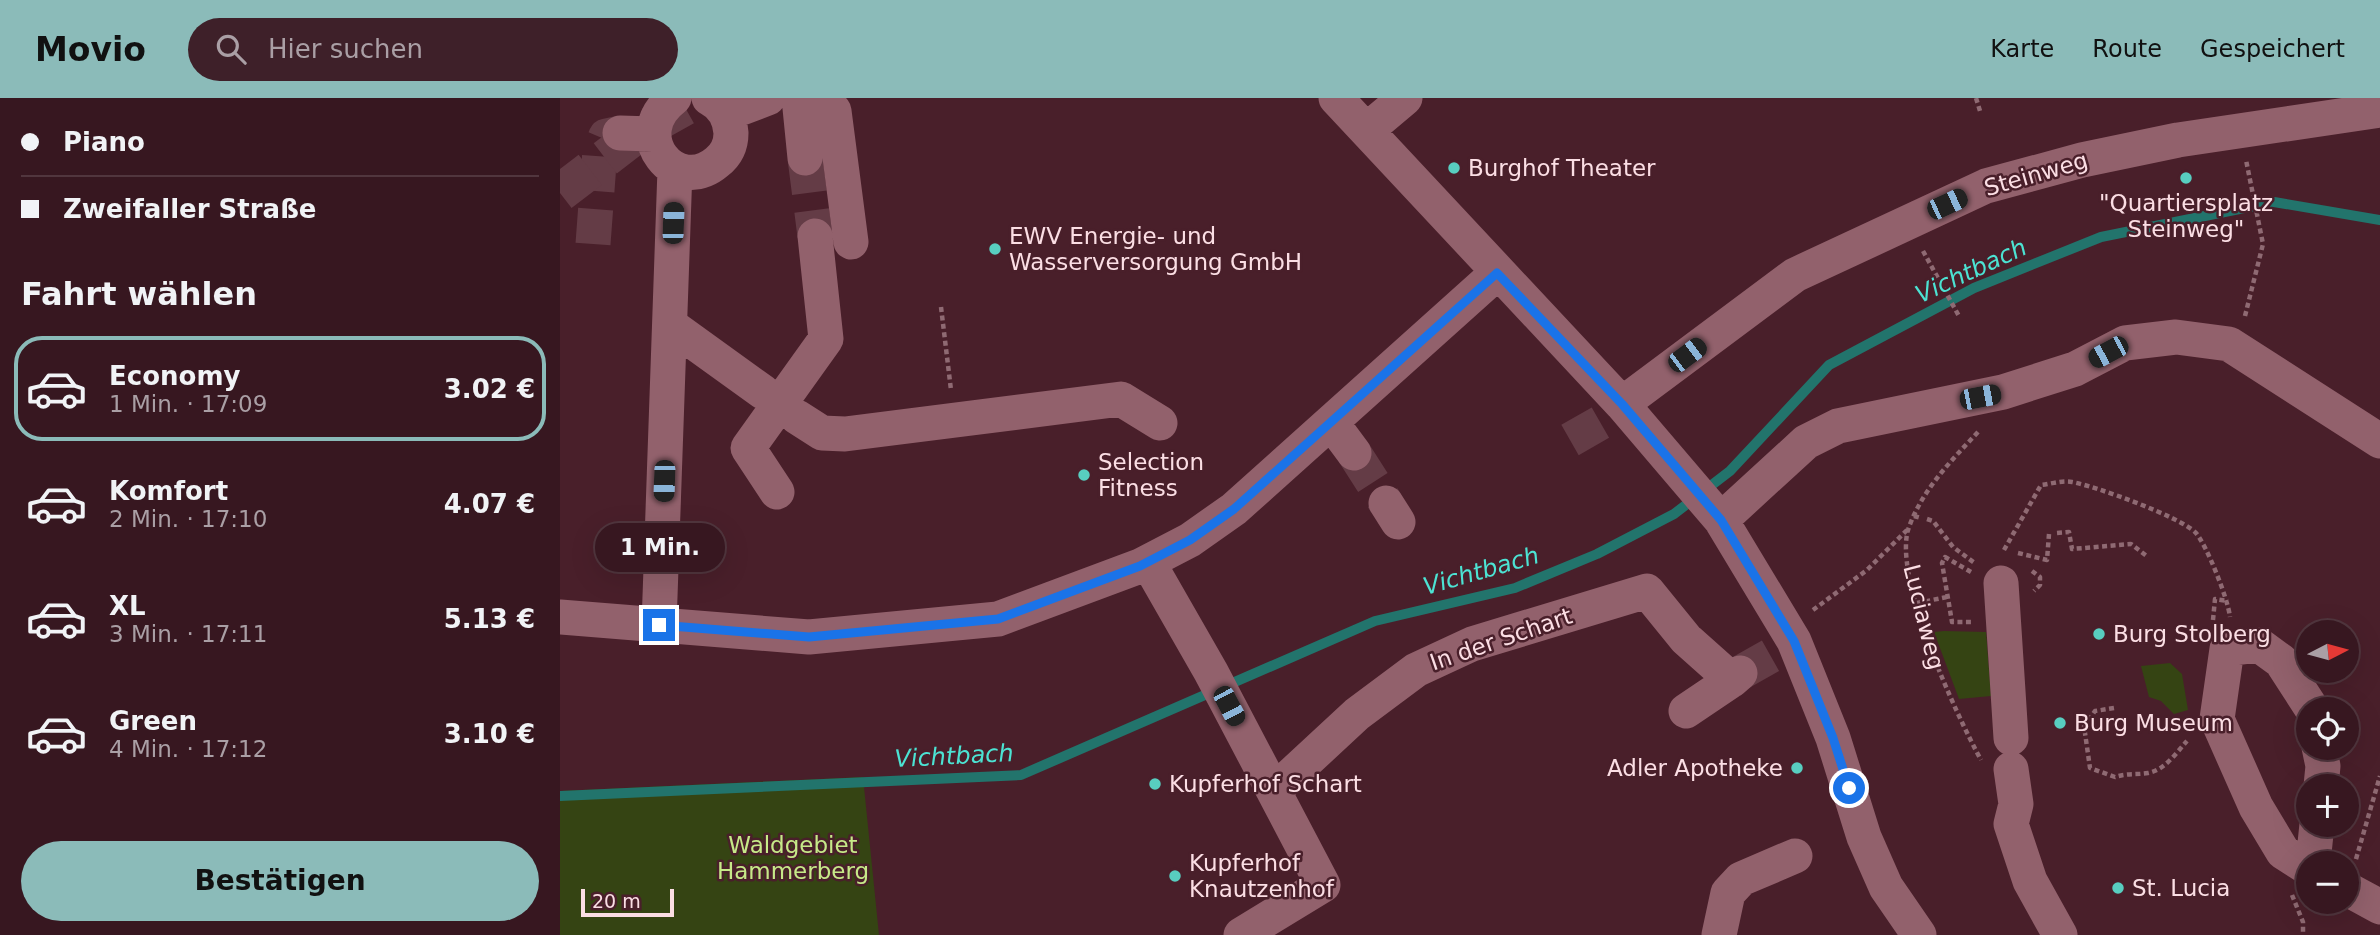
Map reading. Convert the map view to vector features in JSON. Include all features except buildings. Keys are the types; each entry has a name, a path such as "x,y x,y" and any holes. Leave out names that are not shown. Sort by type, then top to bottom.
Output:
{"street":[{"path":"652,114 657,150 675,169 699,172 721,159 731,138 718,106 768,98"},
{"path":"799,98 805,158"},
{"path":"824,98 834,111 851,242"},
{"path":"1336,98 1620,410 1685,474 1715,512 1783,648 1833,738 1864,837 1886,887 1919,935"},
{"path":"1367,130 1405,98"},
{"name":"Steinweg","path":"1620,410 1796,275 1986,186 2082,160 2178,139 2374,106"},
{"path":"659,625 675,169"},
{"path":"777,492 747,447 826,339 814,236"},
{"path":"560,617 809,637 998,619 1148,562 1190,540 1234,509 1497,273"},
{"path":"670,325 763,392"},
{"path":"1715,512 1806,442 1838,426 2003,393 2075,369 2124,343 2176,337 2229,344 2380,441"},
{"path":"797,416 822,433 845,434 1121,399 1160,423"},
{"path":"1331,422 1354,453"},
{"path":"1148,562 1204,670 1229,706 1324,885 1241,935"},
{"path":"2003,566 2003,759 2016,804 2011,824 2030,881 2060,935"},
{"name":"In der Schart","path":"1274,792 1357,714 1416,670 1472,644 1647,591 1686,639 1736,676 1686,710"},
{"path":"2296,860 2283,852 2256,807 2217,719 2227,649 2259,645 2281,661 2304,697"},
{"path":"1719,935 1728,893 1741,879 1795,856"},
{"path":"2359,886 2380,907"}],"path":[{"path":"1976,98 1980,111"},
{"path":"2229,344 2243,321 2263,244 2251,185"},
{"path":"1940,279 1960,318"},
{"path":"941,307 952,398"},
{"name":"Luciaweg","path":"1979,430 1930,485 1907,530 1908,563 1941,682 2003,759"},
{"path":"2003,566 2040,485 2069,481 2094,487 2168,517 2196,533 2228,601 2233,649"},
{"path":"1914,516 1933,521 1953,547 1976,563 1969,573 1945,557 1942,563 1952,622 1979,622"},
{"path":"1819,607 1867,570 1907,530"},
{"path":"2057,533 2068,532 2072,549 2131,544 2148,557"},
{"path":"2024,554 2047,560 2049,534"},
{"path":"1917,603 1947,597"},
{"path":"2215,606 2216,599 2228,601"},
{"path":"2115,708 2095,711 2084,726 2090,768 2115,777 2128,773 2147,774 2161,769 2186,741"},
{"path":"2357,851 2380,776"}],"green space":[{"path":"1934,632 1986,632 1991,696 1959,699"},
{"path":"2170,663 2182,674 2188,710 2174,714 2161,701 2149,697 2141,666"},
{"name":"Waldgebiet Hammerberg","path":"863,777 879,935 560,935 560,791"}],"waterway":[{"name":"Vichtbach","path":"560,796 1021,775 1375,621 1515,588 1597,554 1674,514 1730,471 1829,365 1974,288 2101,237 2274,202 2380,220"}],"tunnel":[{"path":"560,193 641,131 700,98"},
{"path":"593,244 600,150 606,136 620,133"},
{"path":"805,158 815,236"},
{"path":"1570,440 1612,416"},
{"path":"1354,453 1386,503"},
{"path":"1740,673 1772,655"}],"place":[{"name":"Burghof Theater","path":"1454,168"},
{"name":"\"Quartiersplatz Steinweg\"","path":"2186,178"},
{"name":"EWV Energie- und Wasserversorgung GmbH","path":"995,249"},
{"name":"Selection Fitness","path":"1084,475"},
{"name":"Burg Stolberg","path":"2099,634"},
{"name":"Burg Museum","path":"2060,723"},
{"name":"Adler Apotheke","path":"1797,768"},
{"name":"Kupferhof Schart","path":"1155,784"},
{"name":"Kupferhof Knautzenhof","path":"1175,876"},
{"name":"St. Lucia","path":"2118,888"}],"route":[{"path":"659,625 809,637 998,619 1140,566 1190,540 1234,509 1497,273 1622,404 1685,474 1721,520 1794,641 1833,738 1849,788"}]}
